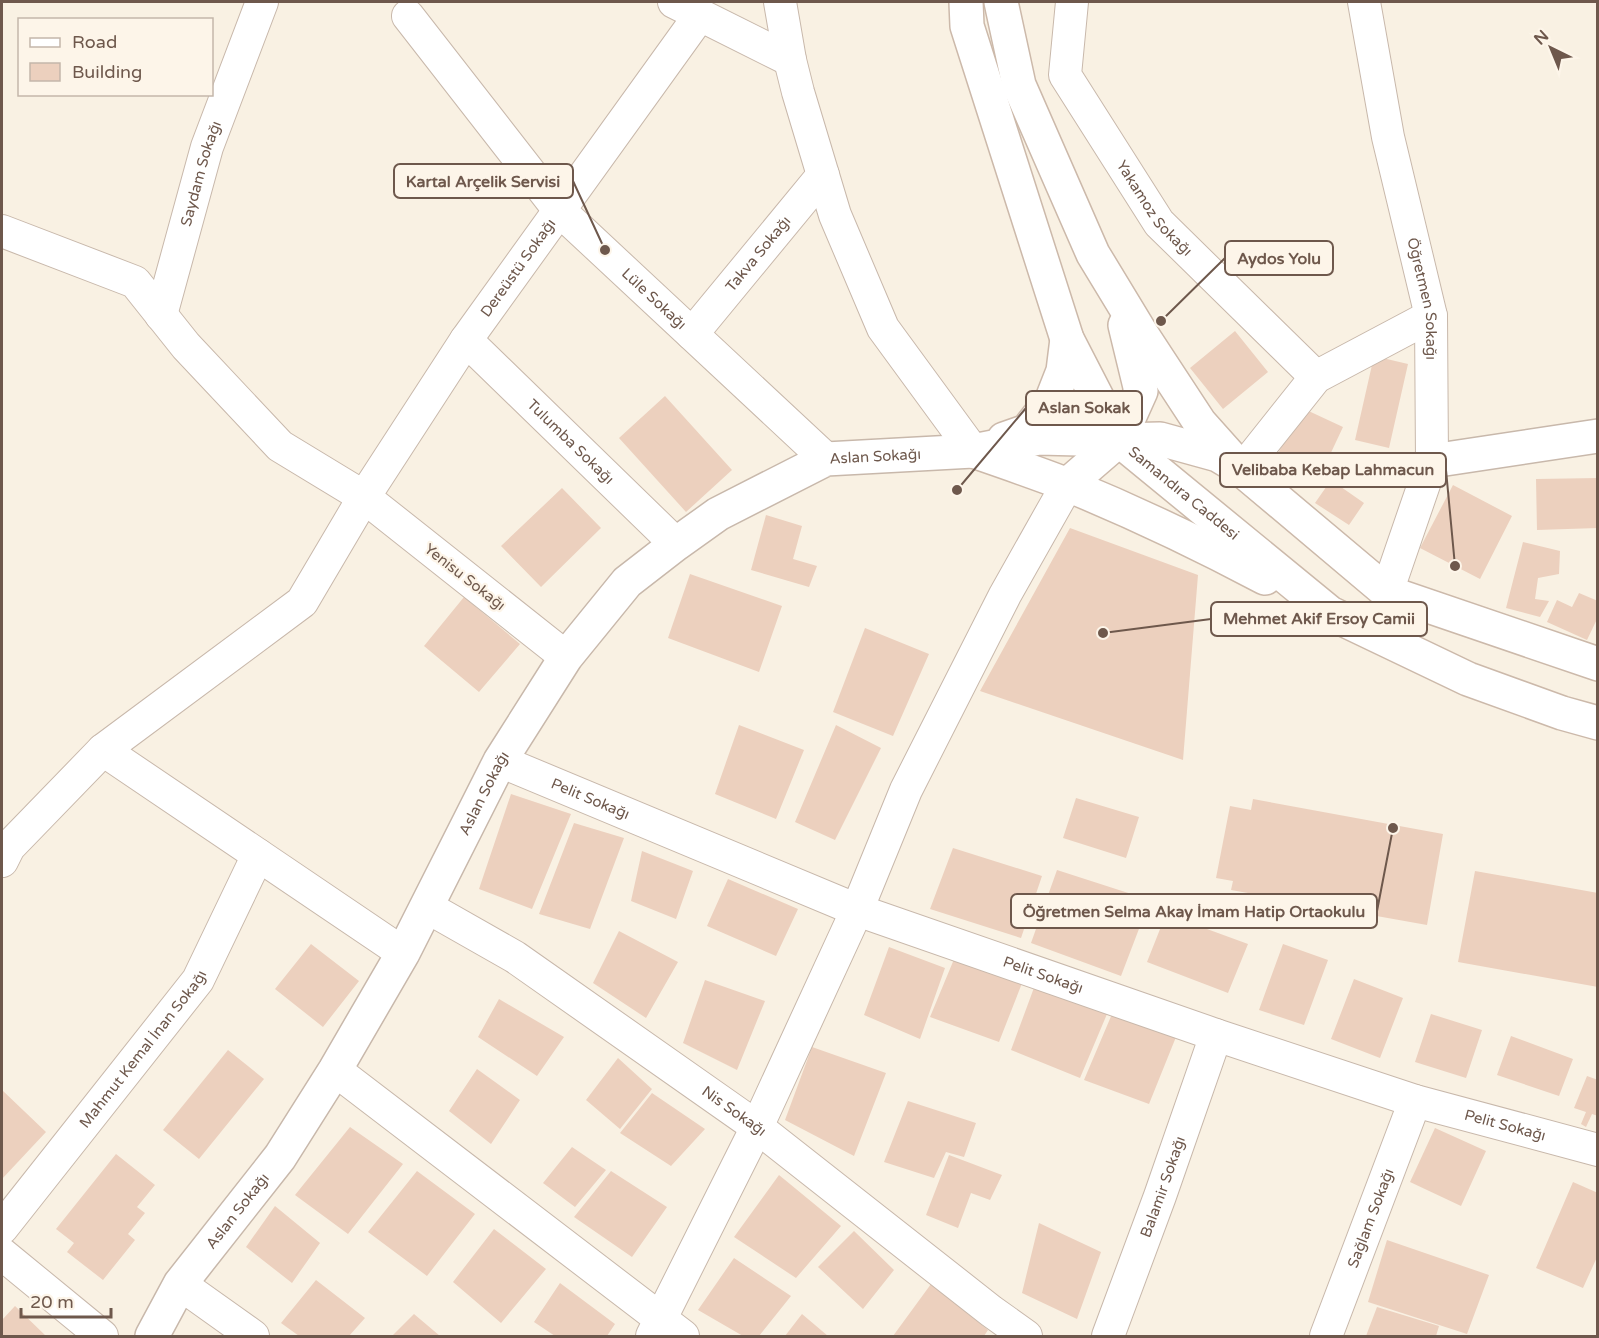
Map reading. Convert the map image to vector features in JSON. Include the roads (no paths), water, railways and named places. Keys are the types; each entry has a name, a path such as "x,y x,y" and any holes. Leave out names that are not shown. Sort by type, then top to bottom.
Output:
{"main road":[{"name":"Samandıra Caddesi","path":"966,2 967,26 1067,339 1119,440 1330,613 1468,679 1562,713 1598,723"},
{"path":"1001,2 1019,85 1094,254 1141,333 1200,423 1242,470"},
{"path":"1067,485 1119,440 1141,391 1117,293"},
{"path":"973,451 1027,431 1052,399 1063,372 1067,339"},
{"path":"1432,461 1598,436"},
{"path":"973,451 1039,438 1160,439 1218,455 1242,470 1387,592 1598,664"},
{"path":"973,451 1067,485 1198,543 1330,613"},
{"name":"Aslan Sokağı","path":"152,1336 180,1284 280,1157 335,1070 403,953 500,761 566,657 627,582 718,514 826,459 973,451"}],"street":[{"name":"Saydam Sokağı","path":"161,315 207,147 262,2"},
{"path":"780,2 790,60 835,215 883,328 973,451"},
{"name":"Yakamoz Sokağı","path":"1072,2 1065,75 1159,223 1316,377"},
{"name":"Öğretmen Sokağı","path":"1364,2 1388,137 1431,316 1432,461 1387,592"},
{"path":"687,8 790,60"},
{"name":"Dereüstü Sokağı","path":"2,861 9,848 103,750 302,602 364,497 466,340 559,210 687,8"},
{"name":"Lüle Sokağı","path":"408,16 559,210 826,459"},
{"name":"Takva Sokağı","path":"692,334 823,175"},
{"name":"Yenisu Sokağı","path":"2,231 135,282 186,346 280,446 364,497 566,657"},
{"path":"1242,470 1316,377 1431,316"},
{"name":"Tulumba Sokağı","path":"466,340 676,544"},
{"path":"335,1070 665,1331 857,910 906,790 1005,595 1067,485"},
{"path":"103,750 403,953"},
{"name":"Pelit Sokağı","path":"500,761 857,910 1414,1101 1598,1150"},
{"name":"Mahmut Kemal İnan Sokağı","path":"2,1228 198,981 258,855"},
{"name":"Nis Sokağı","path":"427,908 516,957 757,1127 1026,1336"},
{"name":"Balamir Sokağı","path":"1108,1336 1216,1035"},
{"name":"Sağlam Sokağı","path":"1326,1336 1414,1101"},
{"path":"2,1254 102,1336"},
{"path":"180,1284 253,1336"}],"place":[{"name":"Kartal Arçelik Servisi","path":"605,250"},
{"name":"Aydos Yolu","path":"1161,321"},
{"name":"Aslan Sokak","path":"957,490"},
{"name":"Velibaba Kebap Lahmacun","path":"1455,566"},
{"name":"Mehmet Akif Ersoy Camii","path":"1103,633"},
{"name":"Öğretmen Selma Akay İmam Hatip Ortaokulu","path":"1393,828"}]}
